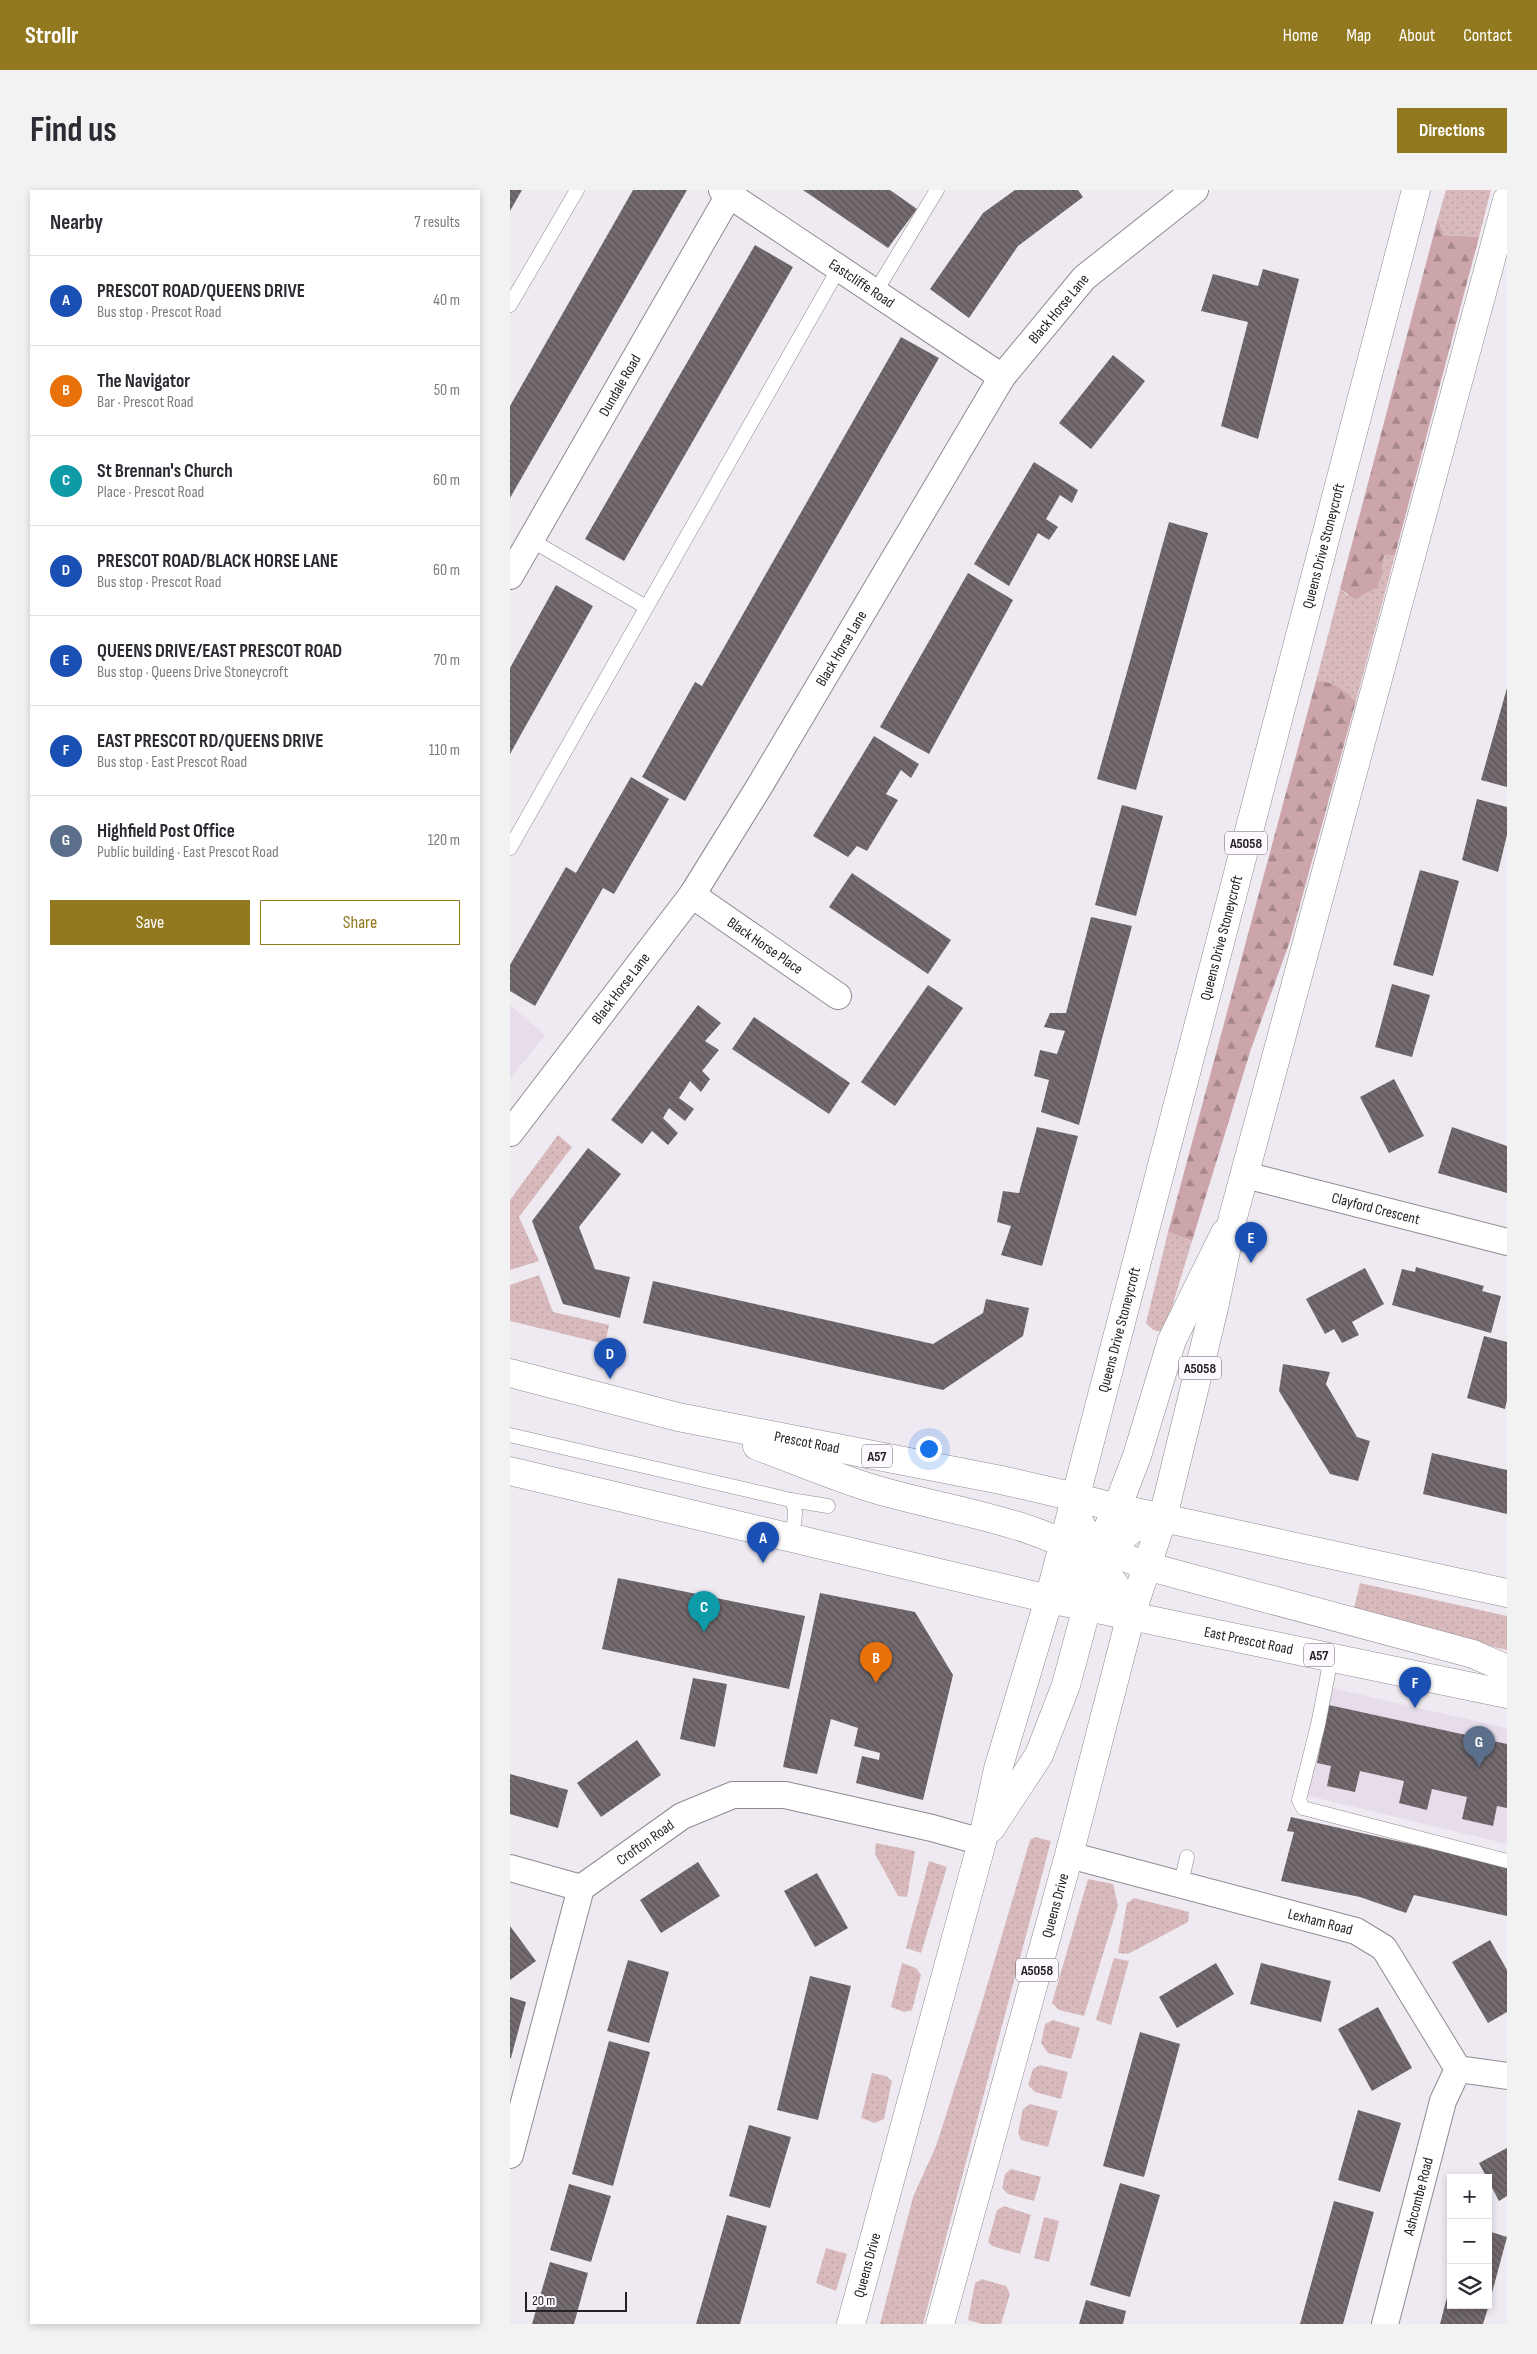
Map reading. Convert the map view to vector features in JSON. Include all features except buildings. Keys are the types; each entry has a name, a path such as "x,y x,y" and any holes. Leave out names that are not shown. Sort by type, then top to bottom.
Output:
{"main road":[{"name":"Queens Drive Stoneycroft","path":"1049,1599 1416,190"},
{"name":"A5058","path":"1163,1517 1214,1308 1233,1217 1507,200"},
{"path":"982,1842 1039,1755 1066,1685 1117,1508 1137,1456 1172,1340 1233,1217"},
{"name":"Prescot Road","path":"510,1373 678,1417 1001,1480 1163,1517"},
{"path":"678,1417 871,1488 992,1519 1102,1557 1146,1566 1473,1654 1507,1670"},
{"name":"A57","path":"510,1471 786,1536 881,1561 1049,1599"},
{"path":"1075,1497 1078,1520 1102,1557 1114,1585 1131,1615"},
{"path":"1049,1599 1070,1588 1132,1529 1163,1517"},
{"name":"Queens Drive","path":"940,2324 1069,1855 1131,1615 1163,1517"},
{"name":"A57","path":"1163,1517 1507,1593"},
{"name":"Queens Drive","path":"851,2324 982,1842 998,1768 1049,1599"},
{"name":"East Prescot Road","path":"1049,1599 1507,1694"}],"street":[{"name":"Black Horse Lane","path":"510,1133 692,894 764,779 1002,377 1084,278 1195,190"},
{"name":"Eastcliffe Road","path":"725,192 876,291 1002,377"},
{"name":"Dundale Road","path":"510,576 725,192"},
{"name":"Black Horse Place","path":"692,894 838,996"},
{"name":"Clayford Crescent","path":"1245,1175 1507,1242"},
{"name":"Crofton Road","path":"581,1888 682,1816 733,1795 785,1796 932,1828 982,1842"},
{"name":"Lexham Road","path":"1069,1855 1356,1930 1384,1948 1458,2069"},
{"path":"510,1868 581,1888 510,2155"},
{"path":"1458,2069 1507,2076"},
{"name":"Ashcombe Road","path":"1385,2324 1443,2101 1458,2069"}],"lane":[{"path":"510,305 577,190"},
{"path":"876,291 937,190"},
{"path":"510,848 839,268"},
{"path":"531,540 646,607"},
{"path":"510,1435 791,1500 828,1506"},
{"path":"786,1536 792,1531 796,1507 791,1500"},
{"path":"1331,1658 1318,1725 1299,1800 1304,1808 1507,1861"},
{"path":"1181,1884 1187,1857"}],"shaded area":[{"path":"1446,190 1491,190 1479,237 1443,235 1438,218"},
{"path":"1385,555 1395,555 1356,701 1338,687 1316,681 1340,589 1347,595 1383,572 1382,561"},
{"path":"510,1005 545,1035 510,1079"},
{"path":"558,1135 572,1147 519,1217 539,1261 510,1270 510,1200"},
{"path":"1168,1232 1192,1241 1165,1330 1157,1331 1146,1323"},
{"path":"539,1275 553,1312 609,1325 605,1344 510,1321 510,1285"},
{"path":"1360,1583 1507,1616 1507,1650 1353,1612"},
{"path":"1331,1688 1507,1728 1507,1844 1305,1795"},
{"path":"1035,1837 1051,1841 923,2324 880,2324 913,2197 936,2146 981,2006 1030,1840"},
{"path":"876,1843 915,1851 907,1897 898,1896 875,1854"},
{"path":"929,1861 947,1867 921,1953 906,1948"},
{"path":"1088,1879 1113,1884 1118,1905 1084,2016 1059,2010 1052,2003"},
{"path":"1134,1898 1189,1912 1188,1922 1128,1954 1118,1953 1127,1903"},
{"path":"1114,1958 1129,1961 1111,2025 1096,2020"},
{"path":"902,1963 916,1968 921,1975 912,2010 904,2012 891,2007"},
{"path":"1053,2020 1080,2028 1071,2059 1048,2053 1041,2043 1045,2024"},
{"path":"1040,2065 1068,2072 1061,2099 1035,2092 1028,2085 1033,2069"},
{"path":"872,2073 886,2076 892,2081 884,2119 875,2123 861,2118"},
{"path":"1030,2104 1058,2111 1048,2147 1021,2140 1018,2133 1023,2109"},
{"path":"1011,2169 1041,2177 1034,2201 1008,2194 1002,2188 1005,2174"},
{"path":"1004,2206 1031,2215 1020,2254 992,2246 988,2242 997,2210"},
{"path":"1044,2217 1059,2221 1049,2262 1034,2258"},
{"path":"826,2248 847,2254 836,2291 816,2283"},
{"path":"982,2279 1006,2286 1010,2294 1001,2324 982,2324 968,2320 975,2283"}],"green space":[{"path":"1438,218 1443,235 1479,237 1395,555 1385,555 1382,561 1383,572 1377,587 1355,599 1340,589"},
{"path":"1316,681 1328,682 1338,687 1356,701 1290,941 1251,1049 1192,1241 1168,1232"}],"place":[{"name":"QUEENS DRIVE/EAST PRESCOT ROAD","path":"1251,1263"},
{"name":"PRESCOT ROAD/BLACK HORSE LANE","path":"610,1379"},
{"name":"PRESCOT ROAD/QUEENS DRIVE","path":"763,1563"},
{"name":"St Brennan's Church","path":"704,1632"},
{"name":"The Navigator","path":"876,1683"},
{"name":"EAST PRESCOT RD/QUEENS DRIVE","path":"1415,1708"},
{"name":"Highfield Post Office","path":"1479,1767"}]}
